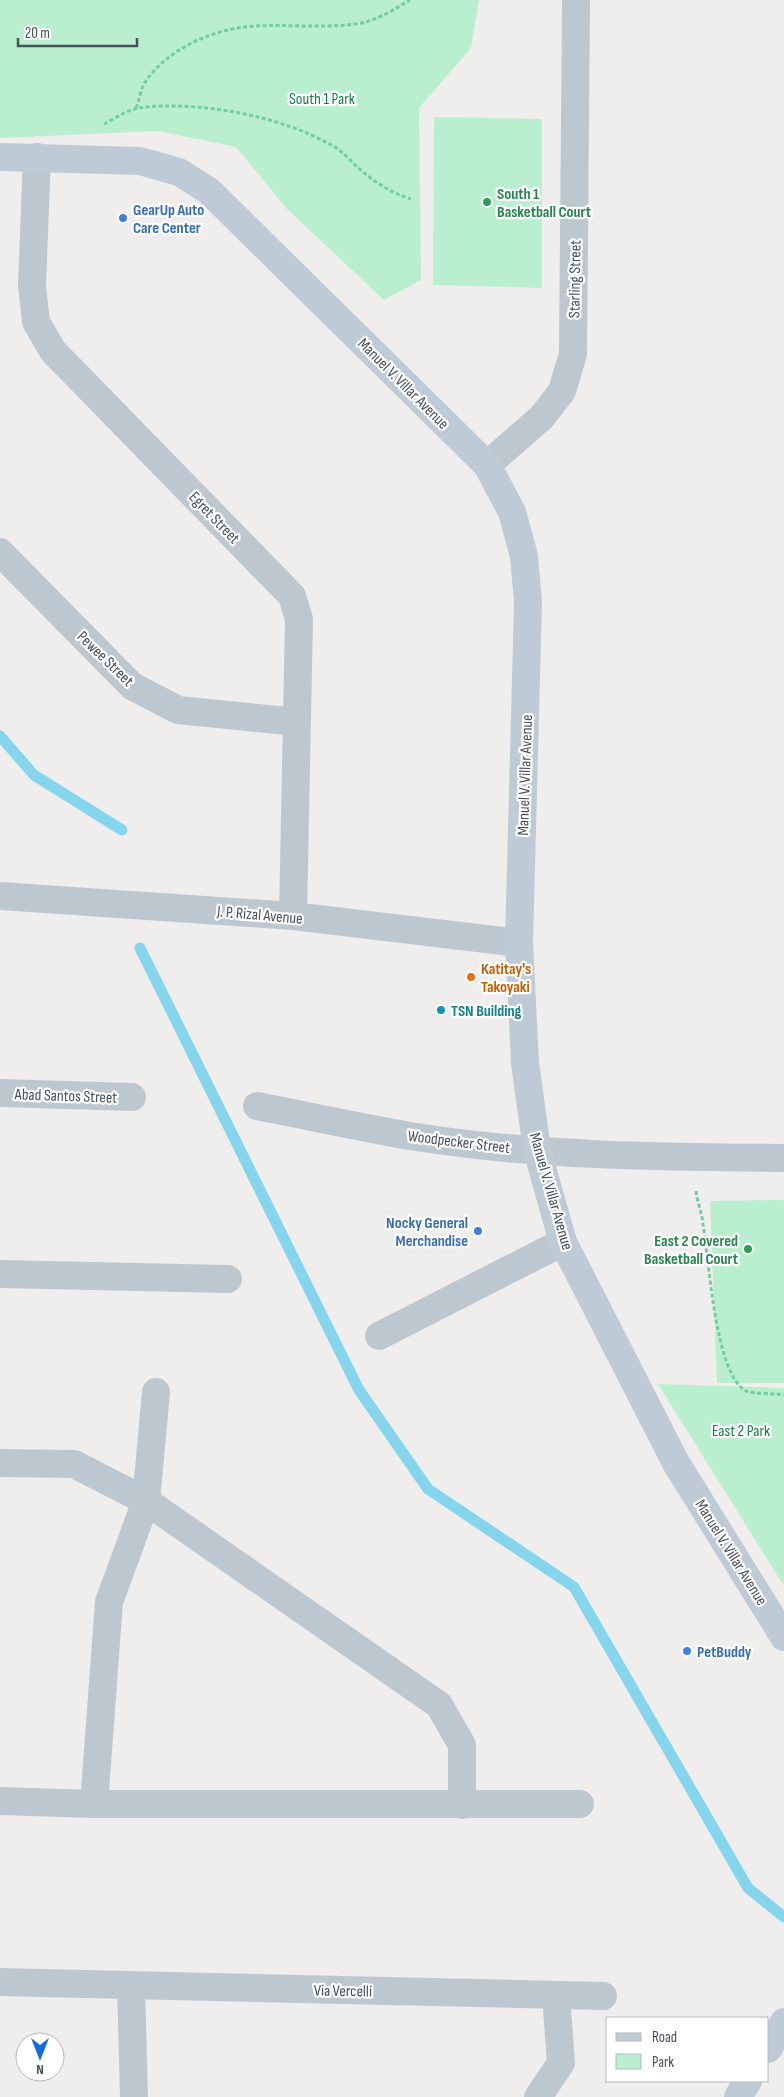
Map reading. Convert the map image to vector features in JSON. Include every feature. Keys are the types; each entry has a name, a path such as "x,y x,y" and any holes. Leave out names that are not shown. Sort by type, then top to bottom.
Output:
{"street":[{"name":"Starling Street","path":"487,465 542,417 562,391 573,354 576,0"},
{"name":"Manuel V. Villar Avenue","path":"0,157 140,160 179,172 209,191 487,465 512,512 524,556 528,602 519,943 525,1063 537,1150 563,1242 676,1463 784,1637"},
{"name":"Egret Street","path":"37,157 32,286 36,322 53,351 292,596 299,619 293,916"},
{"name":"Pewee Street","path":"0,552 132,686 178,710 298,722"},
{"name":"J. P. Rizal Avenue","path":"0,896 293,916 519,943"},
{"name":"Abad Santos Street","path":"0,1094 132,1097"},
{"name":"Woodpecker Street","path":"257,1106 410,1136 537,1150 685,1158 784,1158"},
{"path":"379,1336 563,1242"},
{"path":"0,1274 228,1279"},
{"path":"94,1804 109,1602 146,1501 156,1392"},
{"path":"0,1463 74,1464 146,1501 439,1705 462,1746 462,1805"},
{"path":"0,1801 94,1804 580,1804"},
{"name":"Via Vercelli","path":"0,1982 603,1996"},
{"path":"131,1985 134,2097"},
{"path":"538,2097 561,2063 556,1994"},
{"path":"769,2046 784,2022"},
{"path":"738,2097 747,2082"}],"path":[{"path":"410,0 384,15 357,24 322,27 244,27 217,33 179,50 159,66 144,86 136,108 183,108 223,111 267,119 301,129 335,147 390,192 410,198"},
{"path":"685,1158 688,1173 696,1184 714,1296 715,1318 727,1365 736,1383 747,1392 784,1395"}],"green space":[{"name":"South 1 Park","path":"0,0 479,0 471,48 419,108 421,280 384,300 287,209 236,147 158,131 0,138"},
{"name":"South 1 Basketball Court","path":"434,117 542,119 542,288 433,285"},
{"name":"East 2 Covered Basketball Court","path":"784,1200 784,1383 717,1383 710,1201"},
{"name":"East 2 Park","path":"658,1384 784,1388 784,1586"}],"waterway":[{"path":"0,736 34,775 122,830"},
{"path":"140,948 359,1390 428,1489 574,1587 748,1888 784,1917"}],"place":[{"name":"South 1 Basketball Court","path":"487,202"},
{"name":"GearUp Auto Care Center","path":"123,218"},
{"name":"Katitay's Takoyaki","path":"471,977"},
{"name":"TSN Building","path":"441,1010"},
{"name":"Nocky General Merchandise","path":"478,1231"},
{"name":"East 2 Covered Basketball Court","path":"748,1249"},
{"name":"PetBuddy","path":"687,1651"}]}
